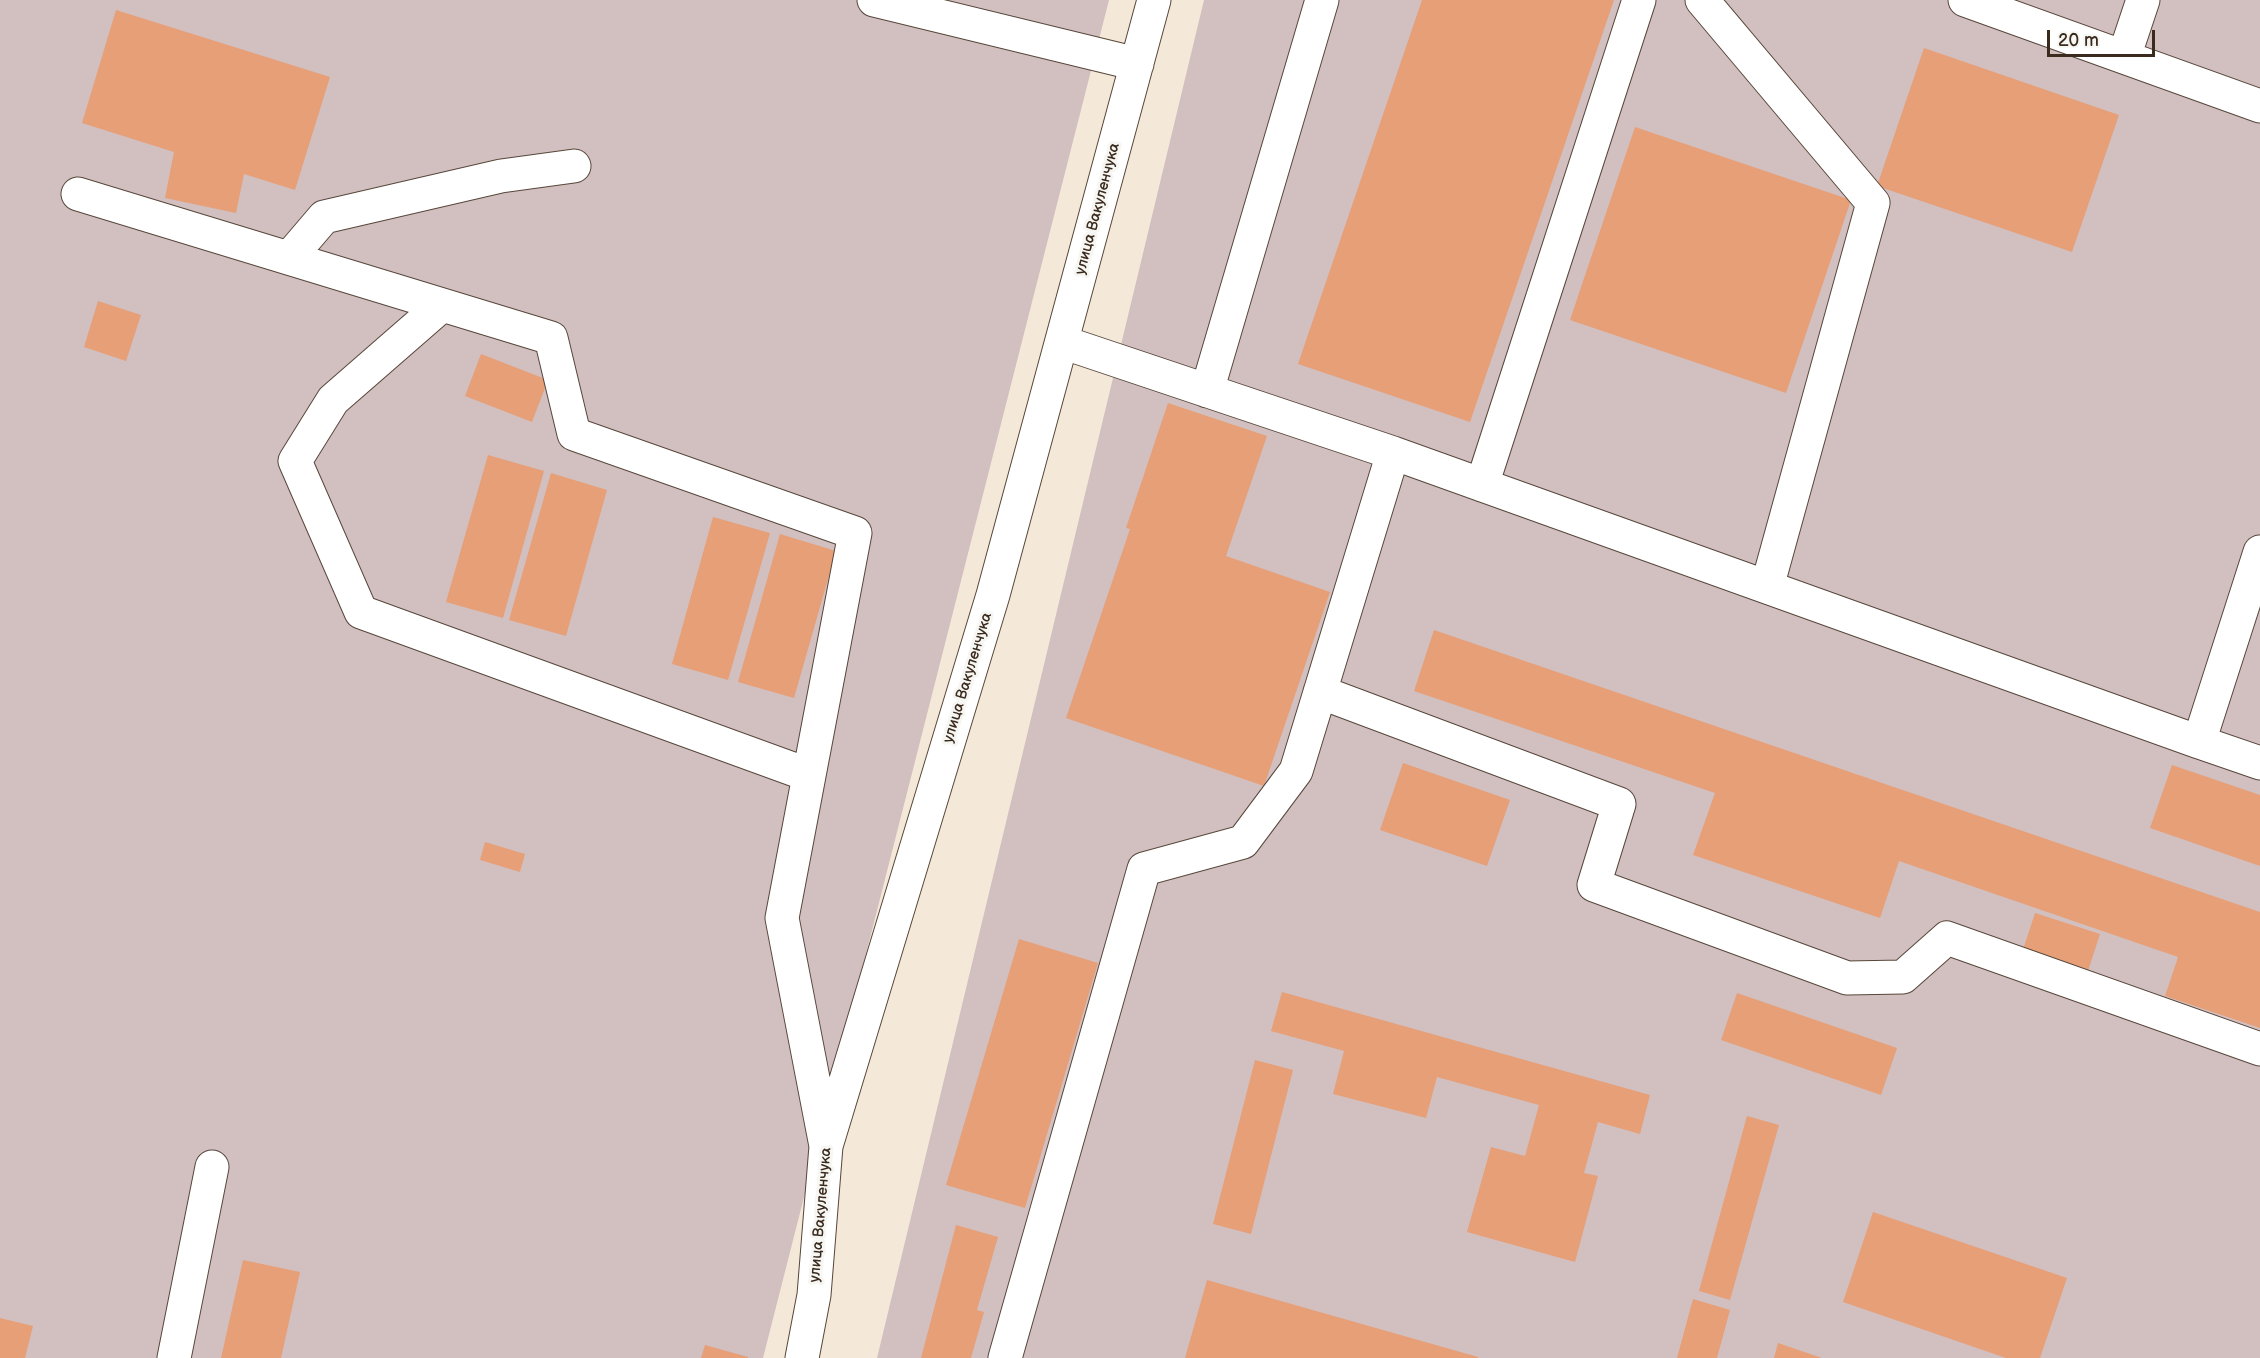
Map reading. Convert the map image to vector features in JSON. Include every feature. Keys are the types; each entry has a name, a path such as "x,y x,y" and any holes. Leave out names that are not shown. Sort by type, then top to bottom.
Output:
{"street":[{"path":"874,0 1137,64"},
{"name":"улица Вакуленчука","path":"802,1358 814,1296 826,1146 993,595 1155,0"},
{"path":"1207,391 1322,0"},
{"path":"1482,485 1638,0"},
{"path":"1702,0 1873,203 1767,586"},
{"path":"1965,0 2260,106"},
{"path":"2124,57 2143,0"},
{"path":"289,258 324,217 501,176 574,166"},
{"path":"78,194 551,338 574,434 855,533 783,918 826,1146"},
{"path":"442,305 333,400 295,461 361,612 809,775"},
{"path":"1062,342 1393,453 2260,763"},
{"path":"1005,1358 1144,869 1243,842 1296,771 1393,453"},
{"path":"2199,742 2260,552"},
{"path":"1320,692 1619,804 1594,885 1848,978 1904,977 1947,938 2260,1049"},
{"path":"174,1358 212,1167"}],"shaded area":[{"path":"0,0 1109,0 763,1358 0,1358"},
{"path":"1204,0 2260,0 2260,1358 877,1358"}],"building":[{"path":"1422,0 1614,0 1470,422 1298,364"},
{"path":"116,10 330,77 295,190 244,174 236,213 165,198 174,152 82,123"},
{"path":"1924,48 2119,115 2072,252 1877,186"},
{"path":"1635,127 1851,200 1786,393 1570,320"},
{"path":"98,301 141,315 126,361 84,347"},
{"path":"481,354 548,380 532,422 465,396"},
{"path":"1168,403 1267,436 1226,556 1330,592 1264,786 1066,718 1130,529 1126,528"},
{"path":"488,455 544,471 503,618 446,602"},
{"path":"551,473 607,490 566,636 509,620"},
{"path":"713,517 770,533 728,680 672,664"},
{"path":"780,534 836,551 794,698 738,682"},
{"path":"1434,630 2260,912 2260,1028 2165,996 2178,957 1899,861 1880,918 1693,855 1715,793 1414,691"},
{"path":"1403,763 1510,800 1487,866 1380,830"},
{"path":"2172,765 2260,795 2260,866 2150,828"},
{"path":"485,842 525,854 520,872 480,860"},
{"path":"2035,913 2100,934 2086,977 2021,956"},
{"path":"1019,939 1098,963 1025,1208 946,1185"},
{"path":"1282,992 1650,1095 1640,1134 1598,1122 1584,1173 1598,1176 1575,1262 1467,1232 1491,1147 1525,1156 1539,1105 1437,1077 1426,1118 1333,1094 1344,1051 1271,1031"},
{"path":"1737,993 1897,1048 1881,1095 1721,1040"},
{"path":"1255,1060 1293,1070 1251,1234 1213,1224"},
{"path":"1747,1116 1779,1125 1730,1300 1699,1291"},
{"path":"1873,1212 2067,1278 2040,1358 2006,1358 1843,1302"},
{"path":"956,1225 998,1237 977,1310 984,1312 971,1358 921,1358"},
{"path":"243,1260 300,1272 281,1358 221,1358"},
{"path":"1207,1280 1478,1357 1478,1358 1185,1358"},
{"path":"1693,1299 1730,1310 1717,1358 1677,1358"},
{"path":"0,1318 33,1326 25,1358 0,1358"},
{"path":"1778,1343 1822,1358 1774,1358"},
{"path":"705,1345 748,1357 748,1358 701,1358"}]}
